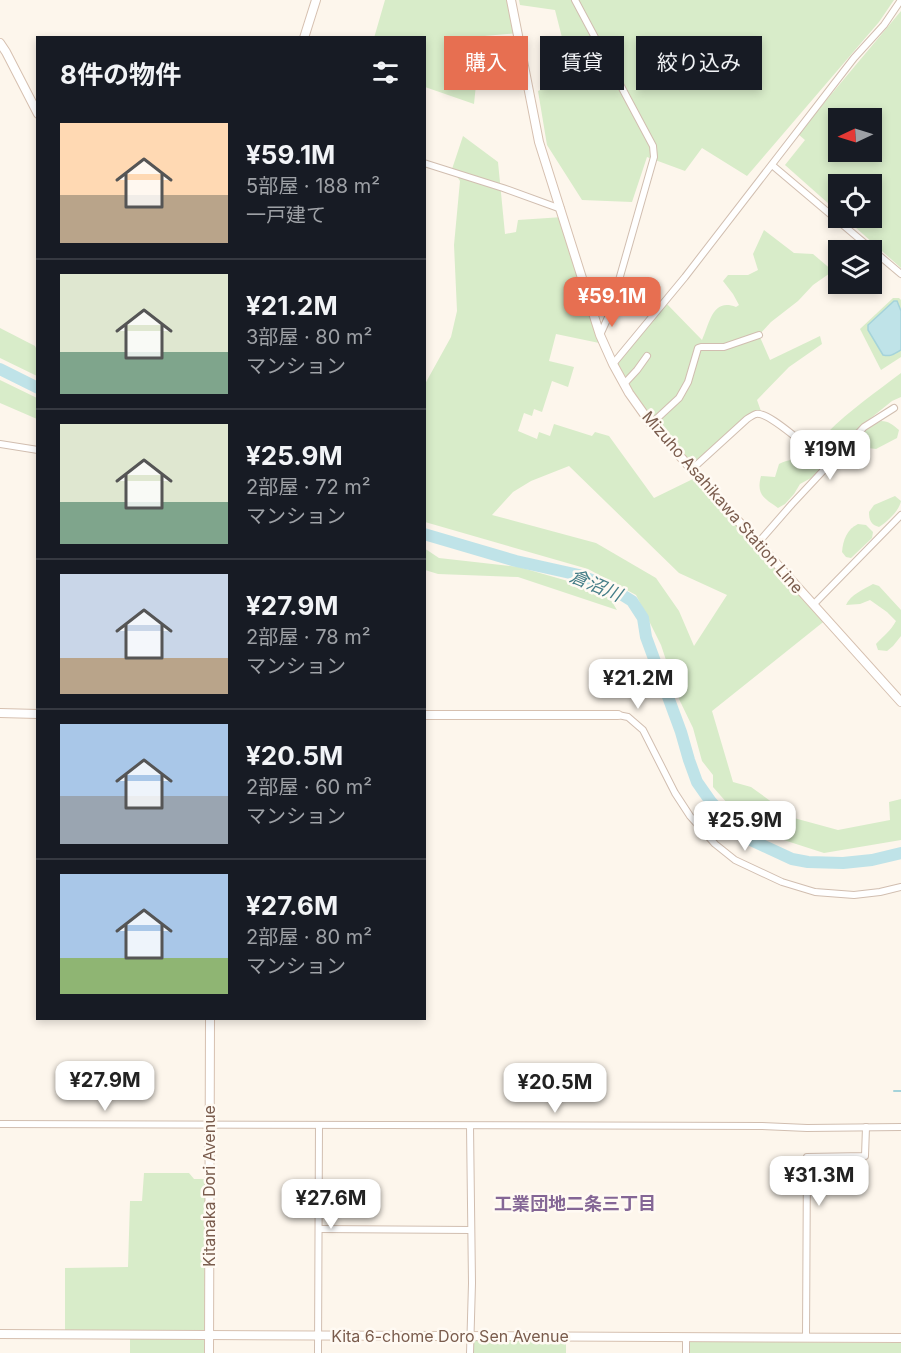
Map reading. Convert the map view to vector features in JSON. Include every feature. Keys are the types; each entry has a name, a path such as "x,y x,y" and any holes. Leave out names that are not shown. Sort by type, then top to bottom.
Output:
{"street":[{"path":"305,36 316,0"},
{"name":"Mizuho Asahikawa Station Line","path":"511,0 540,142 600,335 624,384 651,424 691,470 901,702"},
{"path":"575,0 653,146 654,158 614,304 600,335"},
{"path":"613,364 685,277 854,58 884,25 901,0"},
{"path":"0,43 36,110"},
{"path":"426,164 561,209"},
{"path":"772,165 901,274"},
{"path":"651,424 679,398 688,382 698,348 724,347 759,334"},
{"path":"624,384 638,370 647,356"},
{"path":"758,543 864,427 894,408"},
{"path":"691,470 747,419 756,414 770,418 798,439"},
{"path":"0,444 36,450"},
{"path":"813,605 901,514"},
{"path":"0,713 36,714"},
{"path":"426,715 618,715 628,717 643,730 675,793 690,816 715,844 735,860 782,882 815,892 854,895 901,887"},
{"name":"Kitanaka Dori Avenue","path":"209,1353 210,1020"},
{"path":"0,1124 901,1127"},
{"path":"318,1353 319,1125"},
{"path":"470,1126 472,1283 470,1353"},
{"path":"806,1337 807,1157 865,1156 866,1127"},
{"path":"319,1229 471,1230"},
{"name":"Kita 6-chome Doro Sen Avenue","path":"0,1334 901,1338"},
{"path":"686,1337 686,1353"}],"green space":[{"path":"385,0 511,0 518,33 444,36 444,90 475,90 474,104 426,87 426,36 375,36"},
{"path":"519,0 894,0 879,22 747,176 702,148 685,171 647,157 632,202 582,200 547,145 538,91 624,90 624,36 562,36 555,10 520,5"},
{"path":"901,11 901,268 882,251 882,240 870,240 856,228 882,228 882,174 828,174 828,203 785,165 805,140 798,134"},
{"path":"463,136 498,162 505,234 516,232 518,220 563,217 604,344 556,334 549,361 574,367 568,387 552,381 542,412 534,409 532,416 524,413 518,431 537,439 539,432 550,436 554,424 592,436 595,432 609,436 654,498 697,477 827,619 712,711 733,782 751,787 794,818 838,830 890,820 889,802 901,799 901,840 824,853 750,829 713,787 713,775 702,761 693,728 679,699 661,645 636,595 588,569 426,522 426,382 451,337 457,311 454,245 460,181 452,169","holes":["569,466 679,573 727,595 694,646 679,611 656,578 596,543 492,515 513,492 531,481"]},
{"path":"764,230 794,253 813,254 828,267 828,274 813,285 759,335 770,360 820,336 822,344 789,367 757,400 762,414 756,414 691,470 651,424 613,364 664,301 702,340 717,309 722,306 736,307 739,305 723,281 728,275 748,275 758,270 753,254"},
{"path":"893,298 901,300 901,357 881,370 860,329"},
{"path":"0,328 35,346 36,376 0,358"},
{"path":"901,373 901,397 892,401 856,430 811,478 800,484 785,504 778,508 762,495 760,492 761,476 775,477 779,464 810,454 836,425"},
{"path":"0,380 36,398 36,419 0,403"},
{"path":"881,421 899,430 897,438 876,449 853,446 851,443 866,429"},
{"path":"895,496 901,501 896,512 879,527 874,525 870,520 869,512 874,505"},
{"path":"858,524 866,525 873,532 872,538 851,558 846,557 842,552 845,539 848,532"},
{"path":"426,549 439,558 519,567 606,592 617,610 518,577 438,574 426,570"},
{"path":"873,584 879,586 901,610 901,636 887,651 878,650 876,644 896,621 870,600 860,604 846,605 854,595"},
{"path":"144,1173 189,1173 194,1179 209,1179 209,1353 130,1353 130,1335 65,1334 65,1268 128,1267 130,1201 142,1201"},
{"path":"470,1337 566,1337 566,1353 470,1353"},
{"path":"689,1341 901,1343 901,1353 689,1353"}],"water":[{"path":"894,301 897,301 901,311 901,350 886,356 883,355 868,330 868,325"}],"waterway":[{"name":"倉沼川","path":"0,369 36,387"},
{"name":"倉沼川","path":"426,535 516,561 579,575 608,586 632,601 643,618 646,637 697,782 711,802 751,840 792,859 808,862 843,863 872,860 901,853"},
{"path":"894,1091 901,1091"}],"district":[{"name":"工業団地二条三丁目","path":"575,1203"}]}
